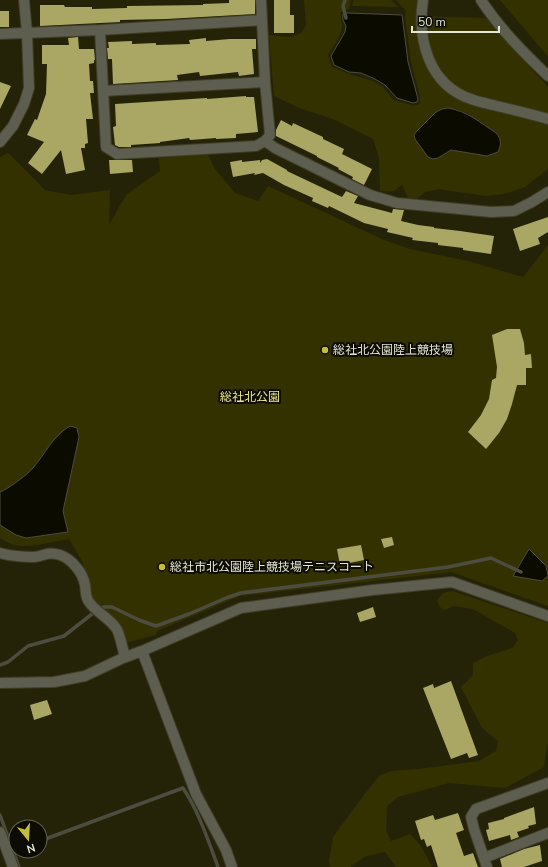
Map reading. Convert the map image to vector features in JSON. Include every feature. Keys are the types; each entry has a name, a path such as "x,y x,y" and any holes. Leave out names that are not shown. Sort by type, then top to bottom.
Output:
{"street":[{"path":"0,142 13,126 24,104 29,88 24,0"},
{"path":"100,30 106,147 117,154 256,146 265,141 270,135 260,0"},
{"path":"423,0 421,12 423,37 429,61 443,82 454,91 470,99 548,119"},
{"path":"482,0 509,37 548,76"},
{"path":"0,34 100,30 262,20"},
{"path":"103,90 265,82"},
{"path":"265,141 275,148 370,195 397,202 491,212 514,211 548,192"},
{"path":"0,553 20,557 36,557 52,553 62,556 72,562 79,570 85,583 88,602 117,629 125,657"},
{"path":"0,683 54,682 85,676 125,657 241,608 373,590 452,582 548,616"},
{"path":"142,651 196,794 226,850 232,867"},
{"path":"548,783 476,809 471,817 485,862 548,833"},
{"path":"0,832 13,867"}],"green space":[{"path":"304,0 351,0 349,9 341,12 342,28 328,55 332,67 373,81 383,87 393,100 414,106 420,104 420,96 411,62 405,16 406,11 396,0 418,0 417,16 486,18 548,87 548,169 525,187 504,194 486,196 438,189 425,192 417,199 408,198 402,185 394,191 380,191 379,158 373,139 333,119 299,108 274,96 269,35 289,37 301,33 306,25","holes":["446,108 456,109 469,114 457,151 451,150 438,158 414,136 419,129 439,110"]},
{"path":"354,0 391,0 399,7 352,6"},
{"path":"500,0 548,0 548,56 545,53"},
{"name":"総社北公園","path":"8,153 45,190 71,195 110,190 109,225 127,194 160,171 159,158 207,153 215,169 235,193 258,201 268,186 384,240 410,249 468,261 523,277 548,245 548,606 451,572 240,596 157,631 156,635 125,643 96,605 92,597 82,561 69,539 17,546 0,538 0,157"},
{"path":"452,591 548,623 548,744 544,767 505,788 449,783 398,797 387,806 386,830 391,841 410,834 421,846 432,867 396,867 385,852 366,856 351,867 330,867 329,861 333,837 380,775 392,771 479,761 496,751 498,741 482,728 461,687 473,675 473,663 487,656 512,648 518,640 515,633 473,609 454,606 444,610 440,607 437,600 443,593"}],"shaded area":[{"path":"343,14 402,15 408,62 418,99 417,102 413,103 397,98 385,85 375,79 361,73 349,72 334,65 331,56 345,32 346,26 343,20"},
{"path":"448,108 468,115 496,133 500,142 498,152 487,156 451,150 438,158 433,159 428,157 415,139 414,135 436,112"},
{"path":"70,426 77,428 79,437 63,511 68,532 26,538 16,535 0,525 0,492 30,471 54,440"},
{"path":"529,549 546,566 548,576 542,581 513,576"}],"building":[{"path":"229,0 255,0 255,14 120,20 120,22 40,26 40,5 92,7 92,9 127,8 127,6 203,5 229,3"},
{"path":"274,0 290,0 290,15 294,15 294,33 274,33"},
{"path":"0,11 9,11 9,27 0,27"},
{"path":"78,37 79,49 94,49 95,60 94,63 89,64 90,81 93,81 94,93 90,93 93,119 86,119 88,143 85,144 85,148 81,148 85,170 66,174 61,150 42,174 28,163 44,142 27,135 35,119 37,120 46,94 47,64 42,64 42,45 69,45 68,38"},
{"path":"206,38 206,41 256,39 256,49 252,49 254,74 239,76 238,72 200,76 199,72 177,75 178,80 113,84 112,59 108,59 108,42 132,41 132,44 156,43 156,45 190,44 189,40"},
{"path":"0,82 11,86 0,109"},
{"path":"246,96 254,97 258,132 236,134 236,138 190,140 189,138 160,143 131,145 131,147 119,147 115,145 113,127 116,126 115,104"},
{"path":"281,120 292,126 293,123 323,137 323,139 344,149 342,154 372,169 364,185 352,179 353,177 338,169 339,168 276,136 276,130"},
{"path":"267,159 287,171 342,197 346,191 358,196 354,203 392,213 393,209 404,210 401,221 434,228 494,236 491,254 463,250 463,248 438,245 438,243 412,240 413,238 387,232 388,229 364,223 329,206 328,208 312,201 313,198 284,185 263,173 233,177 230,162 260,160 260,163 262,160"},
{"path":"109,160 132,160 133,172 110,174"},
{"path":"548,217 548,232 538,238 540,244 520,251 513,229"},
{"path":"507,329 520,329 524,343 525,355 531,354 532,368 526,368 526,385 517,385 507,419 499,433 486,449 468,432 481,415 489,399 492,380 496,378 497,367 492,335"},
{"path":"392,537 394,545 384,548 381,539"},
{"path":"361,545 364,560 340,565 337,549"},
{"path":"373,607 376,617 360,622 357,613"},
{"path":"451,681 478,755 469,758 467,753 451,759 423,688 433,684 434,688"},
{"path":"47,700 52,714 34,720 30,705"},
{"path":"534,807 536,824 528,826 529,828 517,832 519,837 511,840 510,835 489,841 486,830 489,829 488,823 504,819"},
{"path":"458,813 464,830 456,833 464,856 473,853 478,867 438,867 431,845 427,847 424,839 421,840 415,821 433,815 435,820"},
{"path":"540,845 542,861 524,867 502,867 500,859 524,849"}],"waterway":[{"path":"345,0 343,6 346,18"},
{"path":"0,665 8,662 28,646 64,636 92,614 104,607 112,607 139,620 156,626 241,593 448,567 491,558 521,572"},
{"path":"48,838 183,788 189,797 207,836 218,867"},
{"path":"0,815 19,867"}],"place":[{"name":"総社北公園陸上競技場","path":"325,350"},
{"name":"総社市北公園陸上競技場テニスコート","path":"162,567"}]}
